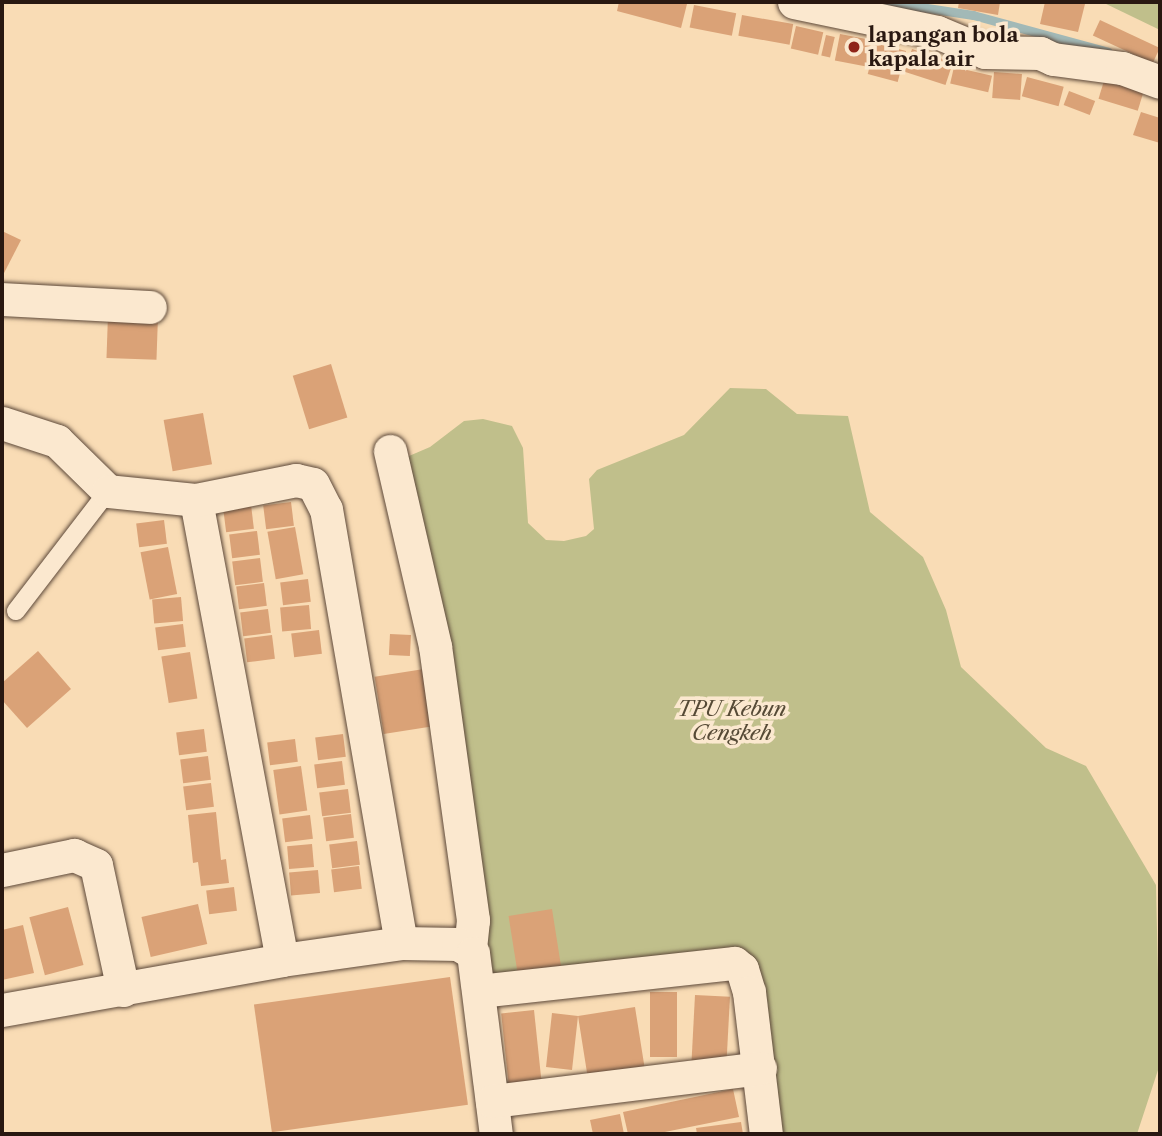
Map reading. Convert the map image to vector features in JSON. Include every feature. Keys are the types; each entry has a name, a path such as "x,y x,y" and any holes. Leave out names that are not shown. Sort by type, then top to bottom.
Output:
{"street":[{"path":"794,2 937,32 985,52 1040,53 1053,59 1122,68 1160,82"},
{"path":"2,299 150,307"},
{"path":"2,423 57,440 108,491 196,500 296,480 313,484 321,495 401,943"},
{"path":"390,451 435,646 472,920 470,949 479,991 496,1134"},
{"path":"196,500 282,960"},
{"path":"2,870 74,855 96,865 123,990"},
{"path":"2,1010 282,960 401,943 470,949"},
{"path":"479,991 734,963 746,978 760,1068 766,1134"},
{"path":"492,1101 760,1068"}],"lane":[{"path":"16,611 108,491"}],"green space":[{"path":"1102,2 1160,2 1160,30"},
{"name":"TPU Kebun Cengkeh","path":"730,388 766,389 797,414 848,416 870,512 923,557 946,610 961,667 1046,748 1086,766 1156,885 1160,1064 1137,1134 777,1134 742,956 490,985 402,459 430,447 464,421 483,419 512,426 523,448 528,523 546,540 564,541 586,536 594,529 589,479 597,470 684,435"}],"building":[{"path":"619,2 687,4 681,28 617,11"},
{"path":"959,2 1000,2 998,15 958,8"},
{"path":"1045,2 1085,4 1078,32 1040,24"},
{"path":"694,5 736,13 732,36 690,28"},
{"path":"742,15 793,24 790,45 738,36"},
{"path":"1100,20 1160,48 1153,63 1093,35"},
{"path":"796,26 823,32 818,55 791,48"},
{"name":"lapangan bola kapala air","path":"840,34 871,40 866,67 835,61"},
{"path":"826,35 835,37 830,57 821,55"},
{"path":"876,43 906,51 898,82 868,74"},
{"path":"912,49 953,62 945,85 905,72"},
{"path":"954,67 992,76 988,92 950,84"},
{"path":"1107,71 1146,83 1138,111 1099,99"},
{"path":"994,72 1022,74 1020,100 992,98"},
{"path":"1027,77 1064,87 1059,106 1022,96"},
{"path":"1069,91 1095,101 1090,115 1064,105"},
{"path":"1141,112 1160,118 1160,143 1133,135"},
{"path":"2,231 21,240 2,277"},
{"path":"108,315 158,317 156,360 106,358"},
{"path":"331,364 347,418 309,429 293,376"},
{"path":"203,413 212,464 173,471 164,420"},
{"path":"291,502 294,526 266,529 263,505"},
{"path":"251,505 254,529 226,532 223,508"},
{"path":"164,520 167,544 139,547 136,523"},
{"path":"295,527 303,574 276,579 267,532"},
{"path":"257,531 260,555 232,558 229,534"},
{"path":"168,547 177,594 150,599 141,552"},
{"path":"260,558 263,582 235,585 232,561"},
{"path":"308,579 311,602 283,605 280,582"},
{"path":"264,583 267,606 239,609 236,586"},
{"path":"181,597 183,621 154,623 152,600"},
{"path":"309,605 311,629 282,631 280,608"},
{"path":"268,609 271,633 243,636 240,612"},
{"path":"183,624 186,647 158,650 155,627"},
{"path":"319,630 322,654 294,657 291,633"},
{"path":"390,634 411,635 410,656 389,655"},
{"path":"272,635 275,659 247,662 244,638"},
{"path":"38,651 71,689 27,728 2,700 2,683"},
{"path":"190,652 197,698 169,703 161,657"},
{"path":"424,669 433,726 384,734 375,677"},
{"path":"204,729 207,752 179,755 176,732"},
{"path":"343,734 346,757 318,760 315,737"},
{"path":"295,739 298,762 270,765 267,742"},
{"path":"208,756 211,780 183,783 180,759"},
{"path":"342,761 345,785 317,788 314,764"},
{"path":"301,766 307,811 280,814 273,770"},
{"path":"211,783 214,807 186,810 183,786"},
{"path":"348,789 351,813 322,816 319,793"},
{"path":"216,812 221,860 226,859 229,883 201,886 198,862 193,863 188,815"},
{"path":"351,814 354,838 326,841 323,817"},
{"path":"310,815 313,839 285,842 282,818"},
{"path":"357,841 360,865 332,868 329,844"},
{"path":"312,844 314,867 289,869 287,846"},
{"path":"359,866 362,889 334,892 331,869"},
{"path":"318,870 320,893 291,895 289,873"},
{"path":"234,887 237,911 209,914 206,890"},
{"path":"198,904 207,944 151,957 141,917"},
{"path":"68,907 84,965 45,975 29,917"},
{"path":"552,909 562,973 519,980 509,916"},
{"path":"23,925 34,973 2,980 2,930"},
{"path":"450,977 468,1105 272,1132 254,1005"},
{"path":"650,992 677,992 677,1057 650,1057"},
{"path":"695,995 730,997 726,1063 692,1061"},
{"path":"635,1007 645,1070 588,1079 578,1016"},
{"path":"534,1010 542,1084 509,1087 501,1013"},
{"path":"552,1013 578,1016 572,1070 546,1067"},
{"path":"733,1089 739,1117 655,1134 628,1134 623,1112"},
{"path":"620,1114 624,1134 593,1134 590,1120"},
{"path":"741,1122 743,1134 697,1134 696,1128"}],"waterway":[{"path":"888,2 973,15 1108,52"}],"place":[{"name":"lapangan bola kapala air","path":"854,47"}]}
